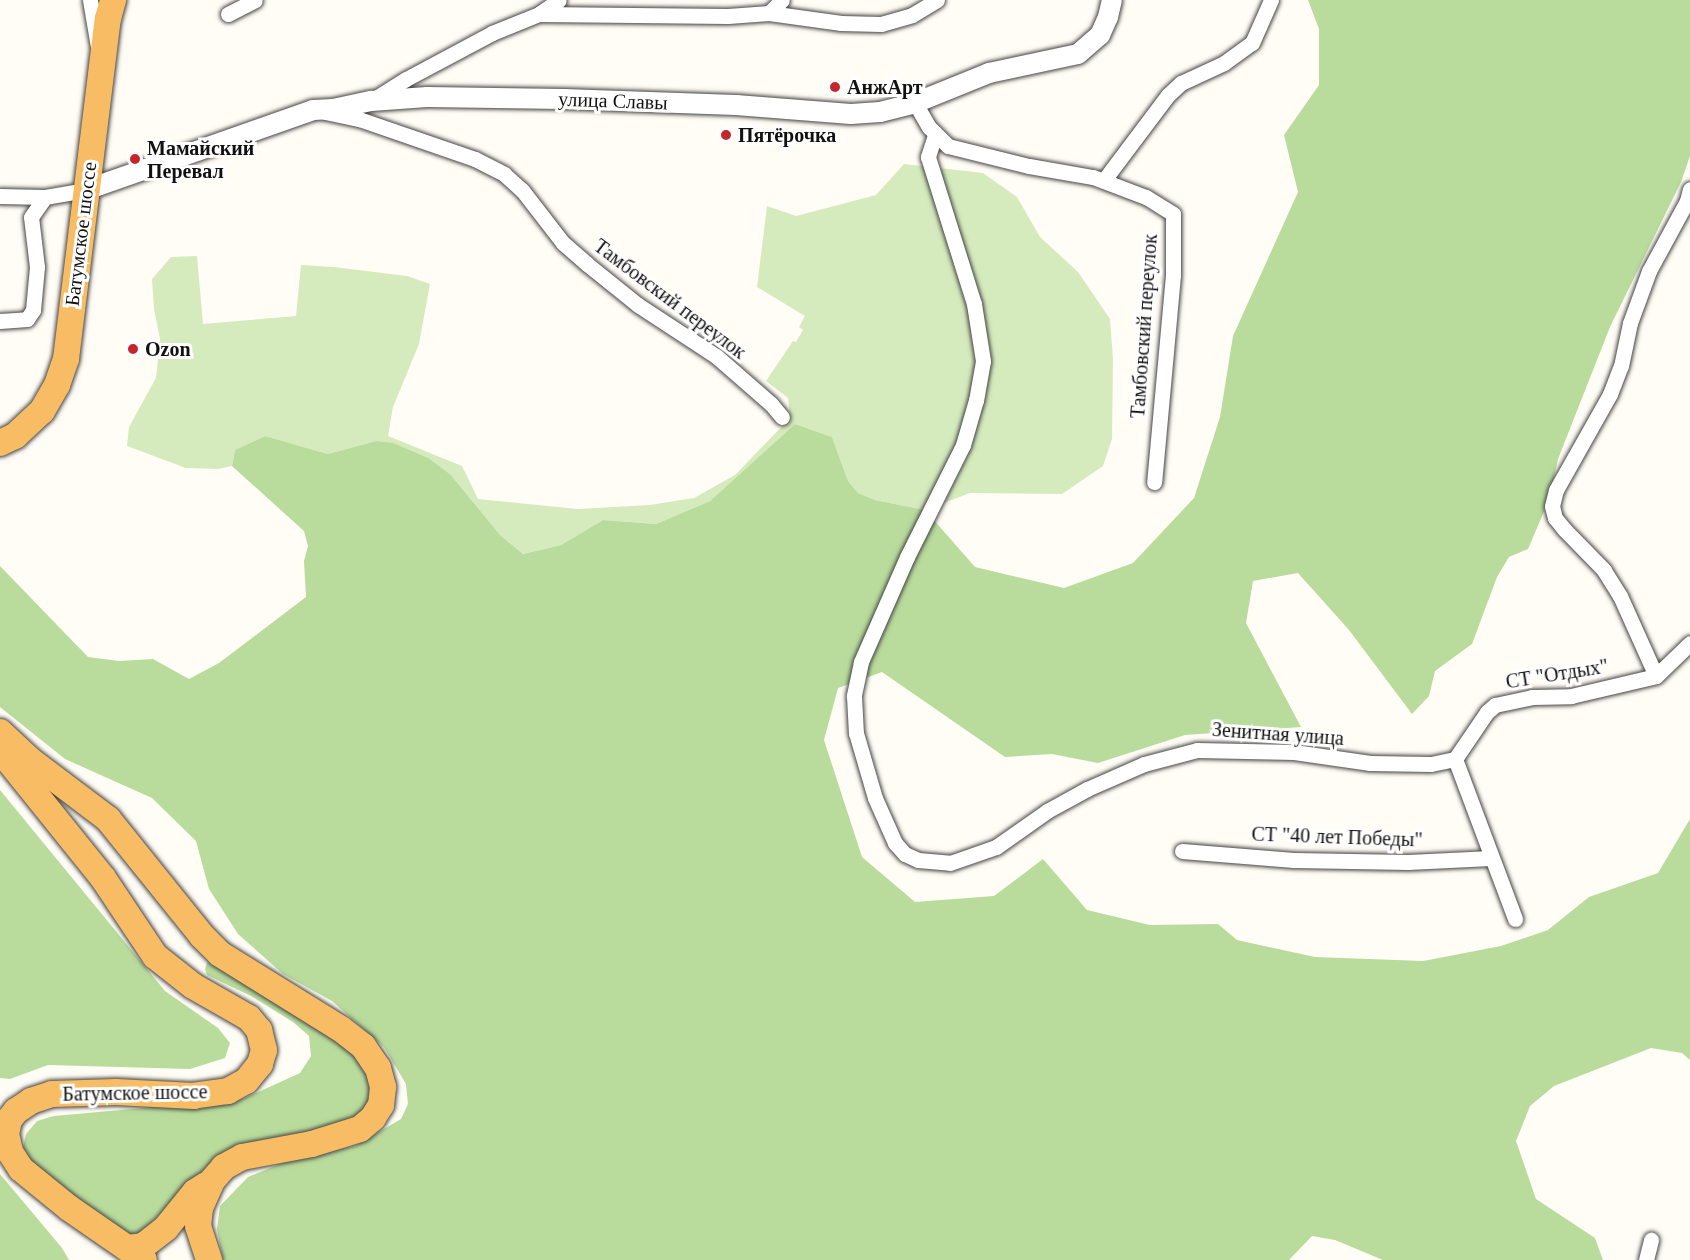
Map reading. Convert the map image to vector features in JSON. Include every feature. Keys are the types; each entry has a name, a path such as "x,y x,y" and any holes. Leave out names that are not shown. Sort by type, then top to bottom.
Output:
{"highway":[{"name":"Батумское шоссе","path":"0,443 15,436 42,411 57,385 66,359 101,70 113,0"},
{"path":"0,732 30,760 93,804 124,837 202,936 220,954 341,1029 363,1046 378,1068 383,1087 381,1105 373,1118 360,1129 312,1144 242,1157 224,1167 212,1181 195,1192 166,1227 136,1254"},
{"name":"Батумское шоссе","path":"0,750 103,878 155,956 193,986 249,1018 259,1030 264,1050 260,1064 254,1074 240,1086 228,1091 194,1096 116,1092 52,1094 31,1101 16,1111 6,1134 10,1152 21,1169 136,1254"},
{"path":"61,824 63,813 71,805 81,802 93,804"},
{"path":"209,1260 198,1226 200,1208 212,1181"}],"street":[{"path":"90,0 101,70"},
{"path":"228,14 255,0"},
{"path":"371,101 406,78 492,33 539,14 559,0"},
{"path":"769,13 782,0"},
{"path":"539,14 728,16 769,13 841,24 881,24 912,15 937,0"},
{"name":"улица Славы","path":"86,190 313,110 371,101 427,97 564,99 736,105 851,114 880,112 915,103 989,73 1078,54 1100,35 1112,0"},
{"path":"1104,180 1168,95 1181,83 1224,63 1252,43 1271,0"},
{"name":"Тамбовский переулок","path":"915,103 935,135 948,146 1104,180 1146,197 1173,214 1173,275 1154,482"},
{"name":"Тамбовский переулок","path":"313,110 359,119 475,159 504,174 522,190 563,243 587,264 638,305 716,356 771,404 782,417"},
{"name":"Зенитная улица","path":"935,135 928,157 974,304 982,361 976,400 963,445 907,557 861,662 854,696 856,733 875,798 895,843 905,854 918,860 950,863 996,847 1047,811 1087,789 1144,764 1197,750 1294,752 1370,763 1431,764 1455,759"},
{"path":"1690,189 1687,201 1649,271 1630,323 1621,366 1610,394 1556,490 1552,506 1555,518 1604,570 1620,596 1656,676 1690,644"},
{"path":"0,196 45,197 86,190"},
{"path":"0,321 27,320 33,310 37,267 31,217 45,197"},
{"name":"СТ \"Отдых\"","path":"1455,759 1487,712 1495,705 1532,697 1571,696 1656,676"},
{"path":"1455,759 1515,920"},
{"name":"СТ \"40 лет Победы\"","path":"1182,851 1294,860 1396,862 1491,858"},
{"path":"1646,1260 1651,1240"}],"green space":[{"path":"1308,0 1690,0 1690,156 1681,182 1610,327 1558,459 1549,500 1528,549 1509,557 1497,577 1472,644 1435,671 1429,696 1412,714 1349,630 1298,573 1253,581 1246,623 1301,727 1185,735 1098,763 1052,754 1005,757 882,672 838,688 824,740 862,857 915,902 994,896 1043,859 1087,910 1150,925 1218,924 1237,940 1315,957 1423,961 1501,946 1548,930 1589,897 1658,873 1690,819 1690,1060 1682,1053 1651,1048 1554,1086 1530,1106 1516,1141 1536,1199 1595,1238 1603,1260 1383,1260 1335,1240 1312,1236 1289,1260 223,1260 217,1229 220,1206 248,1177 285,1162 355,1146 401,1119 408,1104 406,1084 384,1047 332,1001 283,974 238,934 209,889 196,841 152,798 65,759 0,707 0,566 88,657 119,661 153,659 189,679 219,663 306,597 304,561 308,546 304,531 232,466 235,450 265,436 328,454 376,441 393,443 428,458 451,475 500,535 523,554 561,545 603,520 656,524 710,501 795,424 832,437 848,481 858,493 875,500 925,510 975,567 1064,588 1133,563 1194,498 1220,417 1233,336 1298,192 1284,135 1319,85 1319,29"},
{"path":"904,164 983,173 1017,197 1040,237 1078,272 1110,319 1113,359 1112,439 1103,466 1062,494 970,493 925,510 875,500 858,493 848,481 832,437 795,424 710,501 656,524 603,520 561,545 523,554 500,535 451,475 376,441 328,454 265,436 235,450 232,466 218,469 186,468 127,446 129,427 156,378 160,339 154,309 152,279 171,257 197,256 203,324 296,316 301,265 334,267 407,276 430,284 419,344 393,407 388,436 462,466 478,499 578,509 650,505 694,498 735,475 790,418 788,398 766,381 793,341 796,342 803,330 799,327 805,316 757,287 767,206 796,216 876,195"},
{"path":"0,790 165,991 218,1028 230,1043 225,1058 190,1069 48,1065 10,1079 0,1078"},
{"path":"211,961 364,1058 376,1090 361,1120 190,1184 142,1232 131,1237 120,1234 34,1166 23,1148 26,1134 37,1121 54,1116 243,1099 300,1073 311,1056 309,1036 293,1022 251,996 207,975 205,969 207,963"},
{"path":"0,1174 62,1248 69,1260 0,1260"}],"place":[{"name":"АнжАрт","path":"835,87"},
{"name":"Пятёрочка","path":"726,135"},
{"name":"Мамайский Перевал","path":"135,159"},
{"name":"Ozon","path":"133,349"}]}
